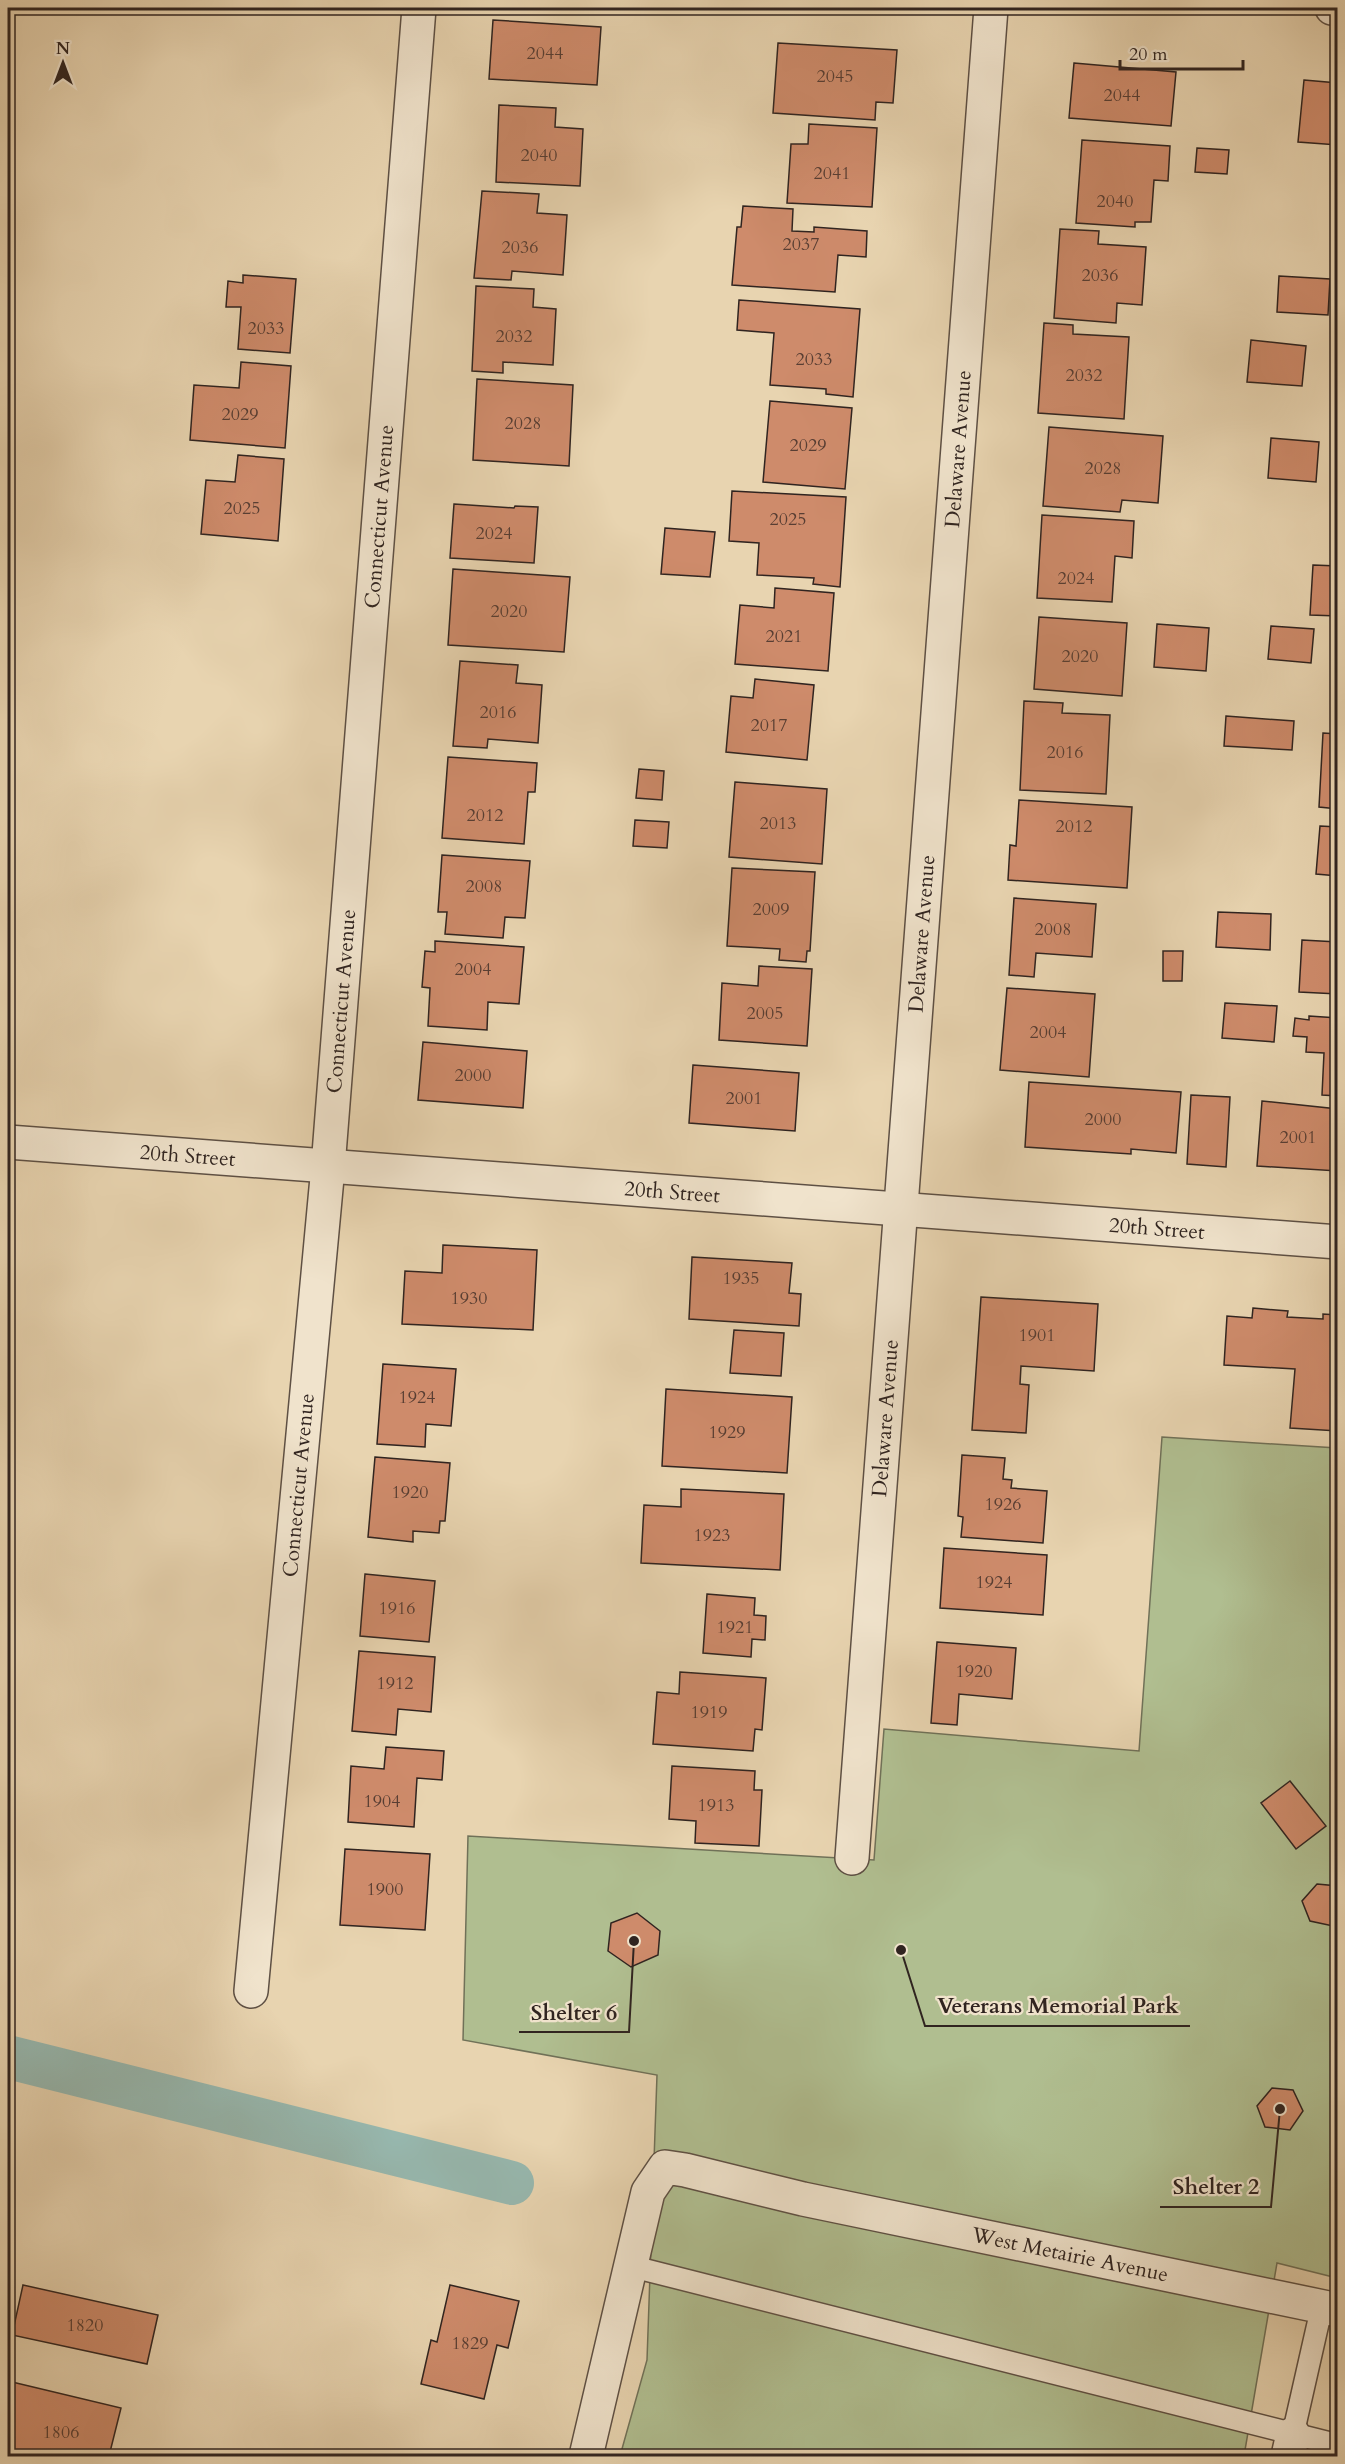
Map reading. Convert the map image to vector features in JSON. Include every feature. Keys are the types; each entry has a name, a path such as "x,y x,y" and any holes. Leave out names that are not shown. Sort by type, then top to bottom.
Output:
{"street":[{"name":"Connecticut Avenue","path":"251,1991 328,1167 419,8"},
{"name":"Delaware Avenue","path":"852,1858 992,8"},
{"path":"1332,8 1338,8"},
{"name":"20th Street","path":"8,1142 1338,1242"},
{"name":"West Metairie Avenue","path":"630,2266 648,2192 665,2167 803,2199 1330,2308"},
{"path":"586,2457 630,2266"}],"lane":[{"path":"630,2266 1290,2445 1338,2445"},
{"path":"1290,2445 1330,2308"}],"green space":[{"path":"1162,1437 1337,1448 1337,2278 1277,2263 1244,2456 620,2456 647,2360 657,2075 463,2040 468,1836 874,1860 884,1729 1139,1751"}],"building":[{"path":"493,20 601,27 597,85 489,79"},
{"path":"778,43 897,50 893,103 876,102 875,120 773,113"},
{"path":"1074,63 1176,72 1171,126 1069,118"},
{"path":"1304,80 1338,83 1338,145 1298,142"},
{"path":"499,105 556,108 555,127 583,129 580,186 496,182"},
{"path":"809,124 877,128 872,207 787,203 791,144 808,144"},
{"path":"1082,140 1170,146 1168,181 1154,180 1151,222 1135,222 1135,227 1076,223"},
{"path":"1197,148 1229,150 1227,174 1195,172"},
{"path":"482,191 539,194 537,213 567,215 563,275 512,271 511,280 474,278"},
{"path":"743,206 793,209 792,231 814,232 814,227 867,231 866,257 838,255 835,292 732,285 737,227 741,227"},
{"path":"1060,229 1099,231 1098,244 1146,247 1142,305 1117,303 1116,323 1054,318"},
{"path":"243,275 296,279 290,353 238,349 241,307 226,307 228,281 243,283"},
{"path":"1279,276 1330,279 1328,315 1277,312"},
{"path":"476,286 534,289 533,307 556,309 553,365 503,362 503,373 472,371"},
{"path":"739,300 860,309 853,397 826,394 826,389 770,385 774,333 737,330"},
{"path":"1044,323 1073,325 1073,334 1129,337 1124,419 1038,413"},
{"path":"1251,340 1306,346 1302,386 1247,382"},
{"path":"241,362 291,366 285,448 190,440 194,385 239,388"},
{"path":"477,379 573,385 569,466 473,460"},
{"path":"770,401 852,408 845,489 763,482"},
{"path":"1049,427 1163,436 1158,503 1122,500 1120,512 1043,506"},
{"path":"1271,438 1319,442 1316,482 1268,478"},
{"path":"238,455 284,459 278,541 201,534 206,480 235,482"},
{"path":"732,491 846,497 840,587 813,584 814,578 757,575 759,543 729,541"},
{"path":"454,504 514,508 515,506 538,507 534,563 450,558"},
{"path":"1042,515 1134,521 1132,558 1115,556 1112,602 1037,598"},
{"path":"665,528 715,532 710,577 661,574"},
{"path":"1313,565 1338,566 1338,616 1310,615"},
{"path":"453,569 570,577 564,652 448,645"},
{"path":"775,588 834,593 828,671 735,664 740,605 774,608"},
{"path":"1039,617 1127,623 1122,696 1034,689"},
{"path":"1157,624 1209,628 1206,671 1154,667"},
{"path":"1271,626 1314,629 1311,663 1268,659"},
{"path":"460,661 518,665 516,683 542,685 538,743 488,739 487,748 453,746"},
{"path":"755,679 814,685 807,760 726,752 731,696 753,698"},
{"path":"1024,701 1063,703 1062,713 1110,715 1106,794 1020,790"},
{"path":"1226,716 1294,721 1292,750 1224,746"},
{"path":"1323,733 1338,734 1338,809 1319,807"},
{"path":"448,757 537,763 535,792 528,792 524,844 442,838"},
{"path":"639,769 664,771 662,800 636,798"},
{"path":"735,782 827,789 822,864 729,857"},
{"path":"1019,800 1132,807 1127,888 1008,880 1010,845 1016,846"},
{"path":"635,820 669,822 667,848 633,846"},
{"path":"1320,826 1338,827 1338,876 1316,874"},
{"path":"442,855 530,861 525,918 505,917 503,938 445,934 447,912 438,912"},
{"path":"732,868 815,872 810,951 807,951 806,962 779,960 780,949 727,946"},
{"path":"1014,898 1096,904 1092,957 1036,953 1034,977 1009,975"},
{"path":"1218,912 1271,914 1270,950 1216,947"},
{"path":"1302,940 1338,942 1338,994 1299,992"},
{"path":"435,941 524,947 519,1004 488,1002 487,1030 428,1026 430,988 422,987 425,951 435,952"},
{"path":"1163,951 1183,951 1182,981 1163,981"},
{"path":"759,966 812,969 807,1046 719,1040 722,983 758,986"},
{"path":"1007,988 1095,994 1089,1077 1000,1070"},
{"path":"1225,1003 1277,1006 1274,1042 1222,1038"},
{"path":"1309,1016 1338,1018 1338,1096 1322,1095 1324,1053 1306,1052 1307,1037 1293,1036 1295,1018 1309,1020"},
{"path":"423,1042 527,1051 523,1108 418,1100"},
{"path":"693,1065 799,1073 795,1131 689,1123"},
{"path":"1029,1082 1181,1092 1176,1153 1131,1149 1131,1154 1025,1147"},
{"path":"1191,1095 1230,1097 1226,1167 1187,1164"},
{"path":"1262,1101 1338,1109 1338,1171 1257,1166"},
{"path":"443,1245 537,1250 533,1330 402,1324 405,1271 442,1273"},
{"path":"692,1257 792,1263 789,1293 801,1294 799,1326 689,1319"},
{"path":"981,1297 1098,1304 1094,1371 1021,1366 1020,1384 1029,1385 1026,1433 972,1430"},
{"path":"1253,1308 1288,1311 1287,1317 1323,1319 1323,1314 1338,1315 1338,1431 1290,1428 1295,1369 1224,1365 1227,1316 1252,1318"},
{"path":"734,1330 784,1333 781,1376 730,1373"},
{"path":"383,1364 456,1369 451,1426 426,1424 425,1447 377,1444"},
{"path":"666,1389 792,1397 787,1473 662,1466"},
{"path":"962,1455 1005,1458 1003,1479 1012,1480 1011,1488 1047,1491 1043,1543 961,1537 963,1517 958,1516"},
{"path":"375,1457 450,1463 445,1521 440,1521 439,1533 413,1531 413,1542 368,1537"},
{"path":"681,1489 784,1494 780,1570 641,1563 644,1505 681,1507"},
{"path":"944,1548 1047,1555 1043,1615 940,1608"},
{"path":"365,1574 435,1581 429,1642 360,1636"},
{"path":"707,1594 755,1598 754,1615 766,1616 765,1640 752,1639 751,1657 703,1653"},
{"path":"937,1642 1016,1648 1012,1699 959,1694 957,1725 931,1723"},
{"path":"359,1651 435,1657 431,1712 398,1709 396,1735 352,1731"},
{"path":"680,1672 766,1678 762,1730 755,1729 753,1751 653,1744 657,1692 679,1694"},
{"path":"386,1747 444,1751 442,1780 417,1778 414,1827 348,1822 351,1766 384,1769"},
{"path":"672,1766 755,1771 754,1790 762,1790 759,1846 695,1843 696,1821 669,1819"},
{"path":"1290,1781 1326,1826 1296,1849 1261,1803"},
{"path":"345,1849 430,1854 425,1930 340,1925"},
{"path":"1317,1884 1338,1886 1338,1922 1333,1926 1310,1921 1302,1901"},
{"path":"637,1913 660,1931 658,1955 631,1967 608,1951 611,1923"},
{"path":"1272,2088 1293,2090 1303,2111 1290,2130 1265,2127 1257,2106"},
{"path":"23,2285 158,2315 147,2364 12,2335"},
{"path":"450,2285 519,2301 508,2348 497,2345 484,2399 421,2384 431,2340 437,2342"},
{"path":"8,2381 121,2408 109,2456 8,2456"}],"waterway":[{"path":"8,2057 512,2183"}],"place":[{"name":"Shelter 6","path":"634,1941"},
{"name":"Veterans Memorial Park","path":"901,1950"},
{"name":"Shelter 2","path":"1280,2109"}]}
